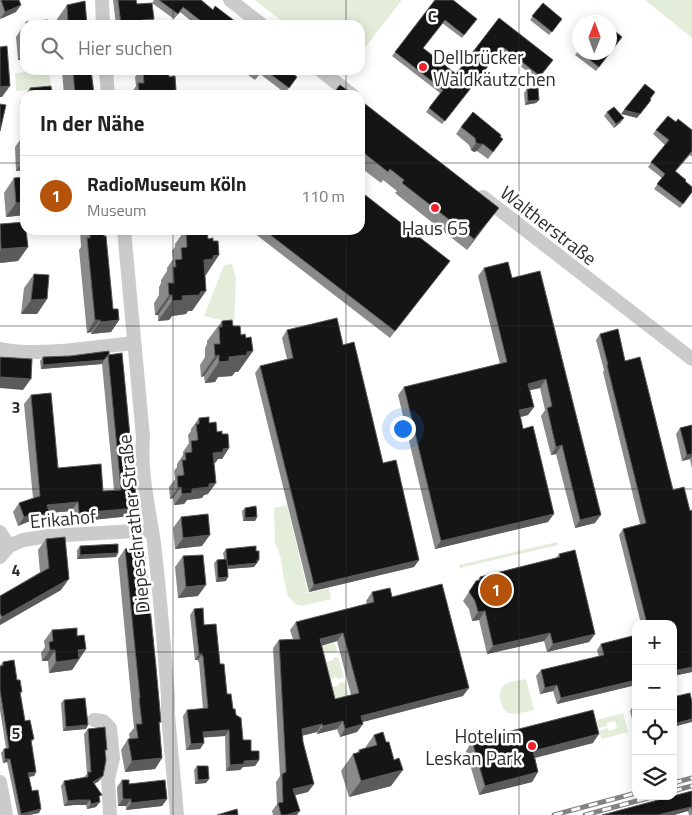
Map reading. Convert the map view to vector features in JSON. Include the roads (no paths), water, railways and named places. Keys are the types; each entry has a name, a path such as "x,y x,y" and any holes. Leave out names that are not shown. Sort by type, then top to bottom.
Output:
{"street":[{"path":"102,0 103,20"},
{"path":"230,0 256,20"},
{"path":"106,75 108,90"},
{"path":"326,75 346,90"},
{"name":"Waltherstraße","path":"473,189 692,359"},
{"name":"Diepeschrather Straße","path":"124,235 143,437 142,449 168,696 177,815"},
{"path":"0,349 33,352 134,343"},
{"name":"Erikahof","path":"0,532 5,551 23,540 49,536 152,530"},
{"path":"94,720 104,721 110,728 113,758 108,779 110,815"},
{"path":"0,782 6,815"},
{"path":"98,815 105,815"}],"railway":[{"path":"677,782 692,778"},
{"path":"677,790 692,786"},
{"path":"554,815 632,794"},
{"path":"585,815 640,800"}],"place":[{"name":"Dellbrücker Waldkäutzchen","path":"423,67"},
{"name":"Haus 65","path":"435,208"},
{"name":"RadioMuseum Köln","path":"496,590"},
{"name":"Hotel im Leskan Park","path":"532,746"}]}
